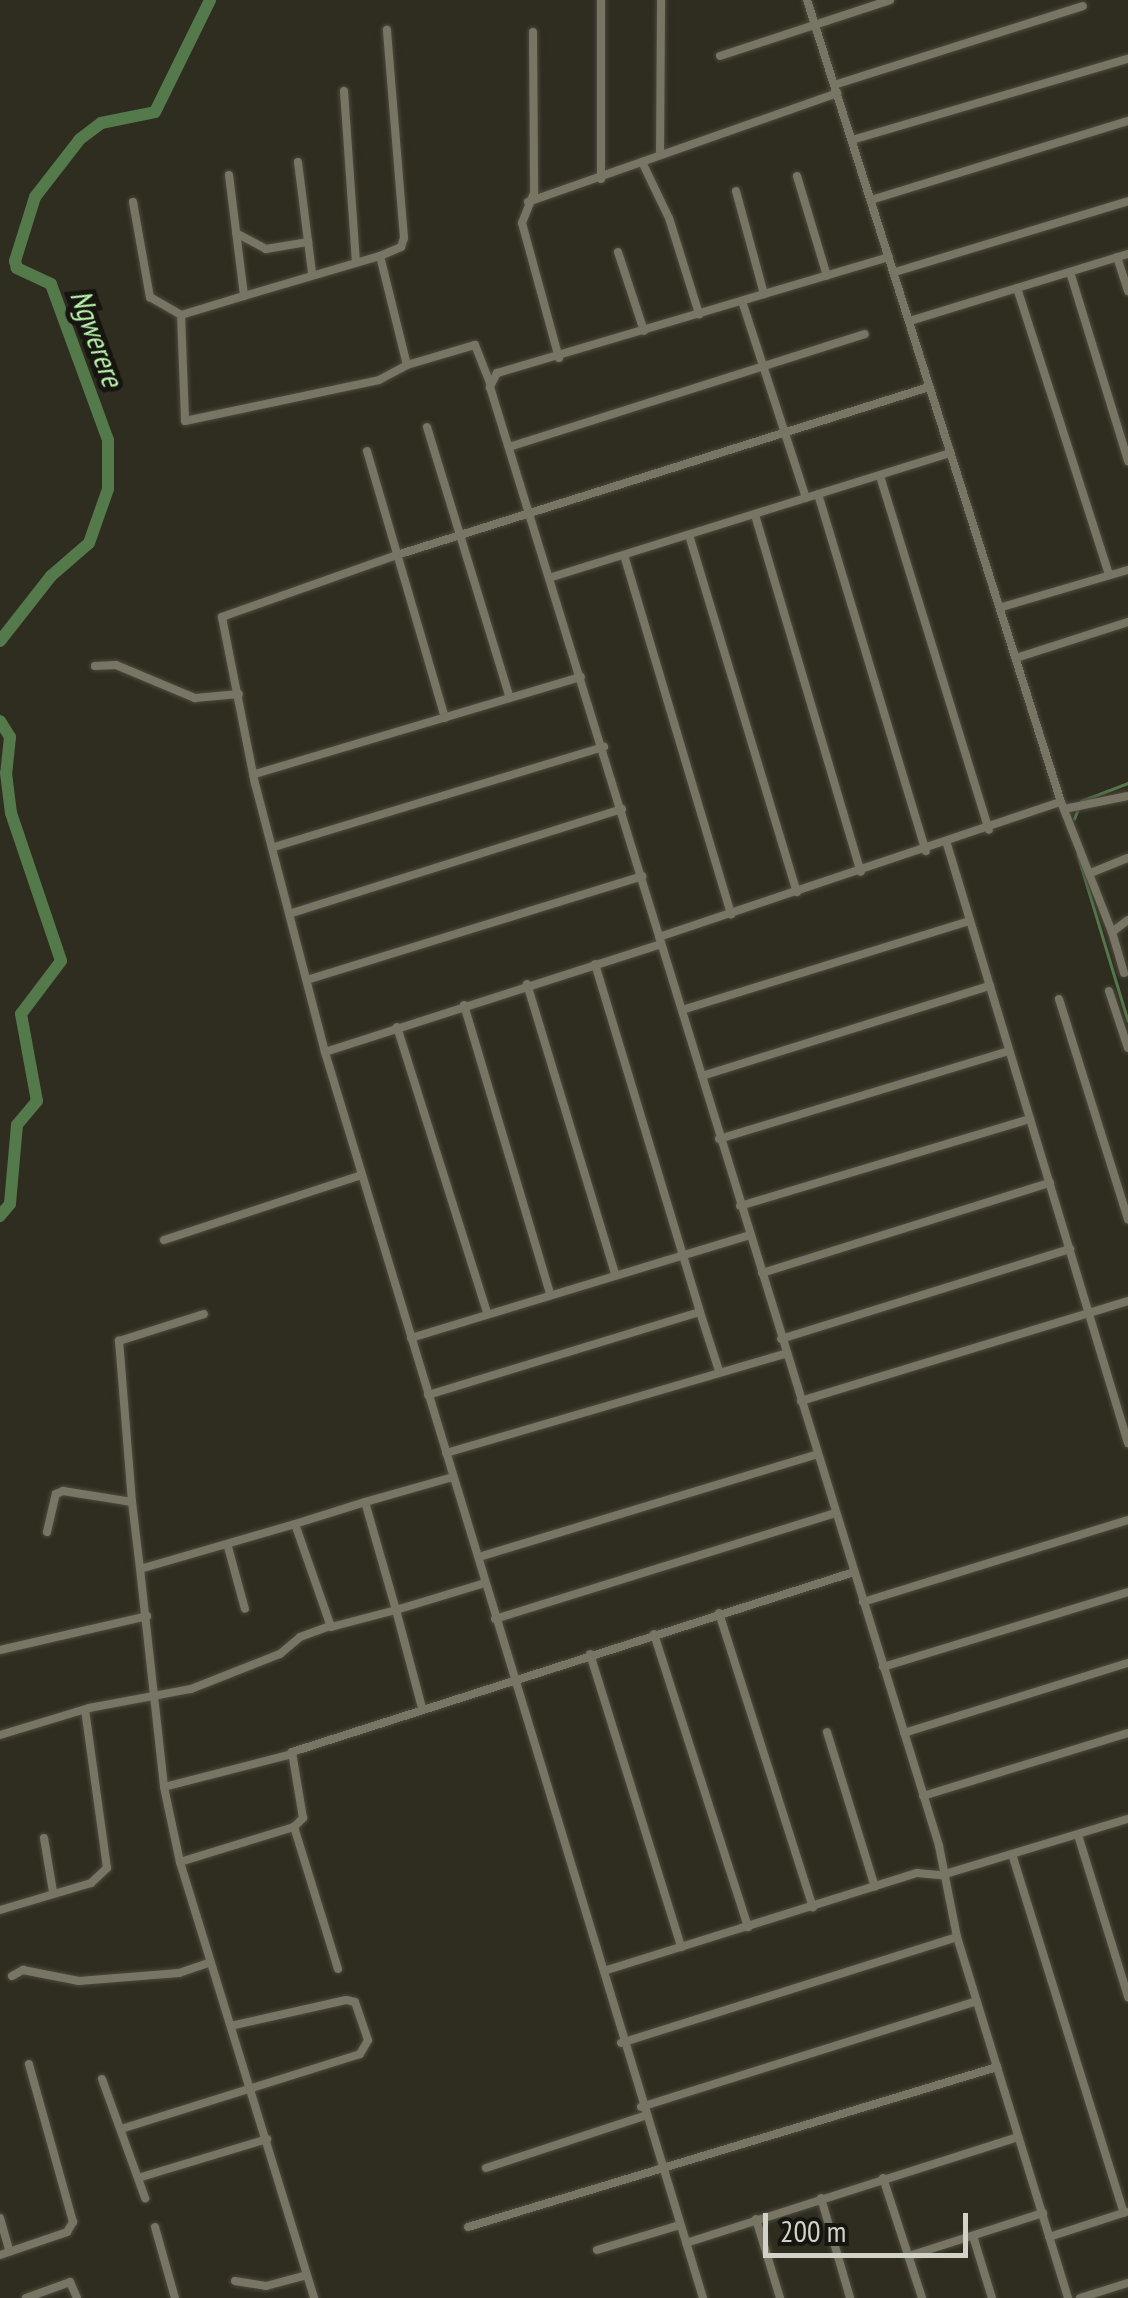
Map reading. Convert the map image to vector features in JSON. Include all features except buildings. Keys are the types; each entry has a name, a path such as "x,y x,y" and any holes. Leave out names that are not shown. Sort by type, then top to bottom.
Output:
{"street":[{"path":"600,179 601,0"},
{"path":"660,154 662,0"},
{"path":"806,0 1063,806 1092,872 1128,984"},
{"path":"720,56 890,0"},
{"path":"528,202 600,179 836,89 1084,6"},
{"path":"133,202 150,297 180,314 401,247 404,238 387,30"},
{"path":"532,32 534,193 522,223 559,358"},
{"path":"852,140 1128,58"},
{"path":"344,91 356,261"},
{"path":"871,200 1128,121"},
{"path":"298,162 312,273"},
{"path":"642,162 669,218 699,314"},
{"path":"228,175 244,296"},
{"path":"796,176 827,276"},
{"path":"736,191 764,294"},
{"path":"894,272 1128,201"},
{"path":"236,234 266,249 308,242"},
{"path":"618,252 644,332"},
{"path":"910,321 1128,254"},
{"path":"380,256 408,365"},
{"path":"490,382 497,372 559,358 889,257"},
{"path":"1118,257 1128,290"},
{"path":"1070,272 1128,461"},
{"path":"1017,288 1109,575"},
{"path":"742,301 806,498"},
{"path":"180,314 185,421 379,380 408,365 468,344 479,350 512,446 719,1139 904,1733 957,1937 1068,2298"},
{"path":"512,446 865,334"},
{"path":"703,2298 603,1987 608,1970 495,1619 325,1052 310,978 255,774 222,622 226,610 930,386"},
{"path":"427,427 510,698"},
{"path":"367,451 445,718"},
{"path":"552,577 949,453"},
{"path":"880,476 989,830"},
{"path":"818,494 926,851"},
{"path":"755,515 861,872"},
{"path":"689,535 797,892"},
{"path":"624,556 731,914"},
{"path":"1002,607 1128,570"},
{"path":"1016,658 1128,622"},
{"path":"96,666 116,666 195,698 239,694"},
{"path":"255,774 581,677"},
{"path":"274,846 604,747"},
{"path":"325,1052 1063,806 1128,796"},
{"path":"292,913 622,809"},
{"path":"947,844 1128,1442"},
{"path":"1092,872 1128,858"},
{"path":"310,978 642,876"},
{"path":"1112,932 1128,920"},
{"path":"682,1010 969,921"},
{"path":"595,964 680,1254 719,1372"},
{"path":"527,984 616,1273"},
{"path":"702,1076 990,986"},
{"path":"1109,991 1128,1048"},
{"path":"1058,999 1128,1219"},
{"path":"464,1005 550,1292"},
{"path":"397,1027 487,1312"},
{"path":"719,1139 1008,1051"},
{"path":"740,1206 1030,1119"},
{"path":"164,1240 362,1175"},
{"path":"762,1274 1050,1183"},
{"path":"411,1338 550,1292 750,1234"},
{"path":"781,1339 1070,1248"},
{"path":"801,1401 1128,1301"},
{"path":"428,1395 700,1312"},
{"path":"204,1314 119,1342 132,1502 164,1787 180,1862 208,1963 254,2089 314,2298"},
{"path":"446,1453 785,1354"},
{"path":"479,1558 818,1454"},
{"path":"140,1569 228,1547 453,1477"},
{"path":"46,1532 58,1492 132,1502"},
{"path":"365,1502 422,1708"},
{"path":"495,1619 836,1513"},
{"path":"863,1602 1128,1520"},
{"path":"295,1524 330,1626"},
{"path":"228,1547 245,1610"},
{"path":"164,1787 289,1754 516,1677 854,1572"},
{"path":"0,1735 254,1666 330,1626 486,1583"},
{"path":"884,1667 1128,1592"},
{"path":"719,1614 812,1907"},
{"path":"0,1650 147,1616"},
{"path":"654,1634 748,1927"},
{"path":"590,1654 681,1948"},
{"path":"904,1733 1128,1663"},
{"path":"0,1910 91,1882 107,1868 85,1710"},
{"path":"827,1732 875,1887"},
{"path":"923,1796 1128,1734"},
{"path":"180,1862 294,1827 302,1818 289,1754"},
{"path":"608,1970 917,1872 942,1875 1128,1819"},
{"path":"294,1827 338,1969"},
{"path":"1078,1835 1128,1998"},
{"path":"44,1838 53,1892"},
{"path":"1012,1854 1126,2212 1049,2237"},
{"path":"621,2043 957,1937"},
{"path":"12,1976 23,1970 78,1981 178,1974 208,1963"},
{"path":"121,2129 360,2054 368,2040 355,2002 336,2000 231,2026"},
{"path":"486,2168 977,2001"},
{"path":"0,2255 68,2232 73,2222 29,2064"},
{"path":"468,2227 998,2067"},
{"path":"102,2079 145,2198"},
{"path":"686,2242 1020,2137"},
{"path":"138,2178 267,2140"},
{"path":"883,2178 922,2298"},
{"path":"821,2198 850,2298"},
{"path":"909,2256 1042,2214"},
{"path":"0,2218 10,2252"},
{"path":"756,2219 780,2298"},
{"path":"598,2250 680,2225"},
{"path":"155,2228 174,2298"},
{"path":"973,2236 992,2298"},
{"path":"236,2280 266,2286 307,2275"},
{"path":"26,2298 70,2282 77,2298"},
{"path":"1080,2298 1128,2283"}],"waterway":[{"name":"Ngwerere","path":"0,641 51,576 89,543 108,489 108,440 51,284 17,268 15,261 35,197 80,139 101,123 155,112 210,0"},
{"name":"Ngwerere","path":"0,721 10,737 6,773 11,813 61,961 21,1014 37,1101 17,1125 10,1204 0,1216"},
{"path":"1081,801 1128,783"},
{"path":"1074,819 1077,811"},
{"path":"1078,855 1128,1021"}]}
